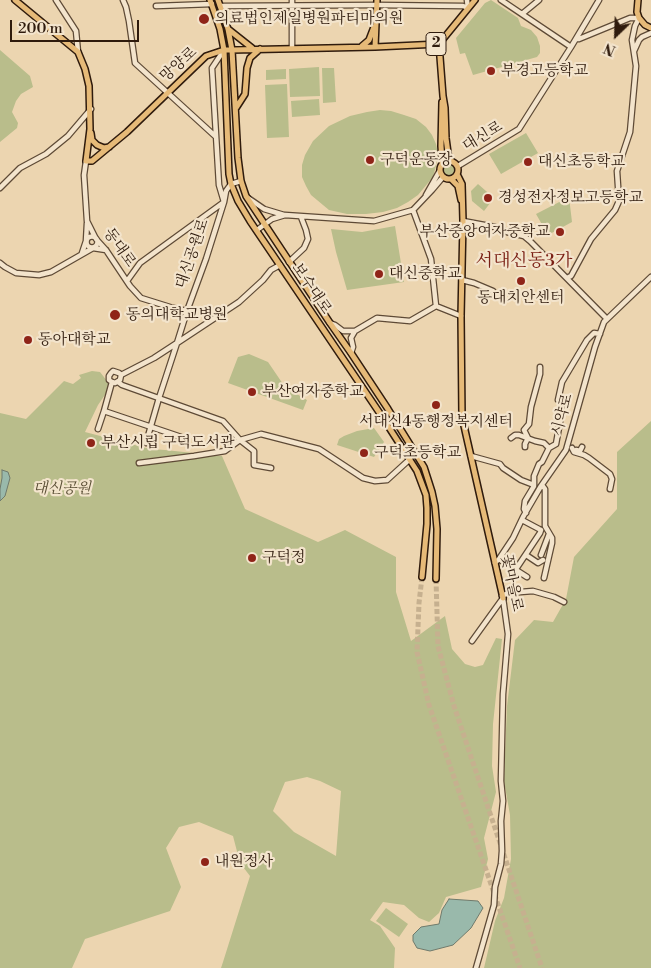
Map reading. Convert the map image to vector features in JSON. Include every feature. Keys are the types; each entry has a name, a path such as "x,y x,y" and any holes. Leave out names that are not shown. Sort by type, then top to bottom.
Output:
{"main road":[{"path":"15,0 78,52 89,86 91,109 86,161"},
{"name":"2","path":"439,44 475,0"},
{"path":"638,0 637,12 639,18 645,25 651,28"},
{"name":"보수대로","path":"211,2 220,29 224,50 229,174 238,201 417,471 426,495 427,508 422,577"},
{"name":"보수대로","path":"219,3 228,28 232,50 240,181 246,196 264,224 388,409 424,467 435,506 437,529 436,578"},
{"path":"376,47 377,3"},
{"path":"361,47 371,37 376,19"},
{"path":"228,28 253,48"},
{"path":"439,44 443,96 442,162 439,172 448,179 457,174"},
{"name":"망양로","path":"86,161 92,161 110,147 206,56 224,50 439,44"},
{"path":"235,109 244,94 250,58 260,48"},
{"path":"443,96 446,108 446,138 449,160"},
{"path":"90,129 91,137 95,143 102,148 110,147"},
{"path":"442,162 449,160 458,166"},
{"name":"꽃마을로","path":"458,166 457,174 462,184 463,221 461,316 462,417 497,561 503,597"},
{"name":"꽃마을로","path":"451,179 458,186 459,197 462,203"}],"street":[{"path":"56,0 76,31 78,52"},
{"path":"122,0 126,7 129,21 135,64 216,137"},
{"path":"219,3 377,3 463,6 468,8 467,0"},
{"path":"501,0 571,47"},
{"path":"522,14 539,0"},
{"name":"대신로","path":"458,166 519,129 599,0"},
{"path":"156,6 211,2"},
{"path":"292,3 292,48"},
{"path":"576,39 578,40 630,18 639,18"},
{"path":"567,278 571,276 591,239 615,210 619,201 617,171 630,132 636,66 632,40 634,26 639,18"},
{"path":"633,55 639,40 651,33"},
{"path":"127,281 140,263 224,202 219,185 212,68 224,50"},
{"path":"0,188 20,168 46,154 68,136 91,109"},
{"name":"동대로","path":"86,161 84,175 87,221 96,239 141,298 187,311"},
{"path":"425,196 439,172"},
{"path":"246,196 264,209 285,216 374,221 413,210 443,177"},
{"path":"232,184 240,181"},
{"name":"대신공원로","path":"146,443 187,311 206,259 226,191 232,184"},
{"path":"413,210 431,259 436,306"},
{"path":"257,230 272,219 285,216"},
{"name":"보수대로","path":"290,262 304,248 308,239 301,217"},
{"path":"82,253 86,241 87,221"},
{"path":"463,221 495,227 524,236 530,240 607,319"},
{"path":"0,263 5,268 16,273 39,275 50,272 97,244 96,239 92,237 86,241"},
{"path":"86,241 88,247 106,250"},
{"path":"120,375 154,358 239,302 271,270 280,265"},
{"name":"시약로","path":"497,561 513,538 542,485 570,448 595,347 604,322 651,277"},
{"path":"462,280 492,291"},
{"path":"436,306 461,316"},
{"path":"351,353 353,347 351,338 355,331 377,318 410,320 436,306"},
{"path":"330,323 343,331 355,331"},
{"path":"526,513 524,509 525,502 534,485 534,476 539,464 549,448 556,442 562,412 562,403 558,400 562,382 583,345 593,333 600,334"},
{"path":"528,438 524,430 529,424 540,367"},
{"path":"98,429 112,382 109,380 109,376 116,371 120,375"},
{"path":"118,382 121,378 120,375"},
{"path":"112,382 118,382 223,421 254,452 254,465 270,468"},
{"path":"554,401 559,395"},
{"path":"104,411 184,438"},
{"path":"139,463 225,451 240,440 261,434 319,449 363,478 375,481 387,480 410,459"},
{"path":"511,438 515,435 528,438 544,443 549,448"},
{"path":"525,447 528,438"},
{"path":"570,448 579,452 582,447"},
{"path":"570,448 574,452 584,455 610,474 612,479 610,488"},
{"path":"471,456 500,464 502,468 521,480 534,485"},
{"path":"542,485 544,489 545,526 552,538 544,578"},
{"path":"511,578 541,530 522,520"},
{"path":"526,555 538,563 542,557 549,534"},
{"path":"497,561 527,577"},
{"path":"472,641 503,597 508,593 533,592 554,597 564,602"},
{"name":"꽃마을로","path":"476,968 494,905 495,887 502,851 501,761 503,694 508,634 503,597"}],"green space":[{"path":"491,0 518,18 521,26 531,30 537,37 540,53 537,57 473,75 465,53 460,54 456,38 485,3"},
{"path":"0,50 30,76 33,87 21,94 16,101 12,112 18,123 17,128 0,142"},
{"path":"319,67 320,96 290,97 289,69"},
{"path":"322,68 334,68 336,102 323,103"},
{"path":"286,69 286,79 266,80 266,70"},
{"path":"287,84 289,137 267,138 265,85"},
{"path":"319,99 320,115 292,117 291,101"},
{"name":"구덕운동장","path":"380,110 391,111 416,119 426,127 432,135 438,153 433,177 418,195 397,208 366,214 347,214 329,210 311,195 302,177 302,165 305,155 313,141 329,126 350,116"},
{"path":"526,133 538,153 501,174 489,154"},
{"path":"447,164 451,164 455,170 451,176 447,176 443,172 443,168"},
{"path":"478,184 494,198 484,211 472,201 471,191"},
{"path":"569,197 572,222 548,235 536,214"},
{"path":"395,226 404,282 347,290 331,229 362,232"},
{"path":"249,354 268,362 285,387 307,400 303,410 228,383 238,357"},
{"name":"대신공원","path":"92,371 100,372 111,386 98,405 85,432 150,449 222,456 245,509 318,542 345,530 396,557 396,592 411,641 445,616 452,649 465,664 475,667 483,665 496,638 502,639 493,724 492,766 496,792 484,838 488,859 481,887 446,897 439,913 429,922 419,918 404,905 383,902 370,920 380,926 395,948 394,968 221,968 250,876 240,863 233,836 199,822 179,827 166,848 181,887 170,911 85,939 72,968 0,968 0,413 26,419 64,381 73,384 81,378 79,375","holes":["307,777 341,791 336,856 294,832 273,811 285,782"]},
{"path":"651,421 651,968 484,968 495,921 504,898 511,859 510,815 504,781 507,706 515,640 534,620 553,622 566,599 574,557 617,509 617,452"},
{"path":"374,428 384,442 374,457 337,445 339,439 344,436"},
{"path":"386,908 408,924 399,937 376,921"}],"shaded area":[{"path":"2,470 8,472 10,478 5,496 0,501 0,489"},
{"path":"449,899 478,901 483,908 471,928 453,945 430,951 417,948 413,941 413,935 421,927 439,924 442,910"}],"tunnel":[{"path":"422,577 417,652 429,705 520,968"},
{"path":"436,579 438,646 454,706 542,968"}],"place":[{"name":"의료법인제일병원파티마의원","path":"204,19"},
{"name":"부경고등학교","path":"491,71"},
{"name":"구덕운동장","path":"370,160"},
{"name":"대신초등학교","path":"528,162"},
{"name":"경성전자정보고등학교","path":"488,198"},
{"name":"부산중앙여자중학교","path":"560,232"},
{"name":"대신중학교","path":"379,274"},
{"name":"동대치안센터","path":"521,281"},
{"name":"동의대학교병원","path":"115,315"},
{"name":"동아대학교","path":"28,340"},
{"name":"부산여자중학교","path":"252,392"},
{"name":"서대신4동행정복지센터","path":"436,405"},
{"name":"부산시립 구덕도서관","path":"91,443"},
{"name":"구덕초등학교","path":"364,453"},
{"name":"구덕정","path":"252,558"},
{"name":"내원정사","path":"205,862"}],"district":[{"name":"서대신동3가","path":"524,262"}]}
